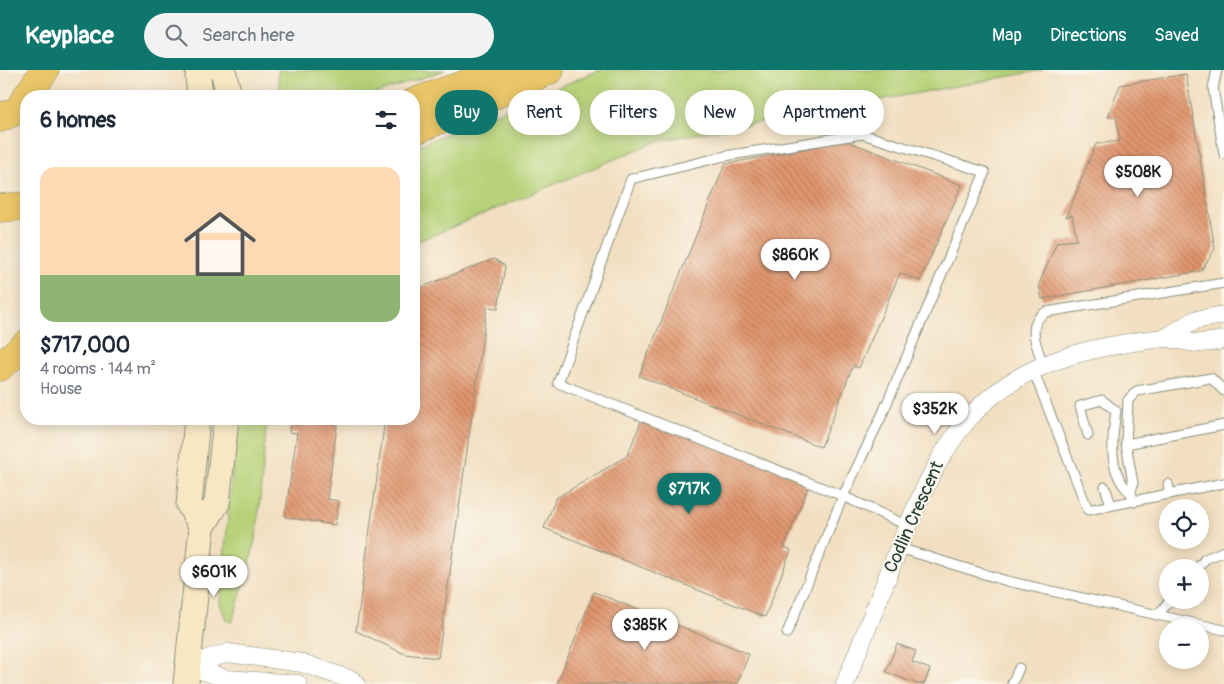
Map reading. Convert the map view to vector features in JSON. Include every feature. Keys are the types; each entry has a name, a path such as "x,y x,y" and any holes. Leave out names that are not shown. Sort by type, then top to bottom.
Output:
{"highway":[{"path":"32,90 45,70"},
{"path":"420,100 506,70"},
{"path":"420,128 550,70"},
{"path":"0,118 18,110 20,107"},
{"path":"0,208 20,206"},
{"path":"0,367 20,349"}],"main road":[{"path":"199,90 198,76 202,70"},
{"path":"223,70 228,90"},
{"path":"196,425 189,505 202,527"},
{"path":"186,675 202,527 217,504 225,425"}],"street":[{"name":"Codlin Crescent","path":"1166,338 1195,320 1224,315"},
{"name":"Codlin Crescent","path":"845,684 926,485 954,436 995,393 1038,368 1101,348 1166,338 1198,343 1224,340"},
{"path":"186,675 228,653 302,663 352,680 356,684"},
{"path":"186,675 298,684"}],"lane":[{"path":"1217,70 1213,88 1224,154"},
{"path":"787,633 842,496 882,415 985,172 862,134 725,156 631,179 558,383 842,496 908,526"},
{"path":"1224,283 1046,312 1038,316 1034,322 1038,368 1088,510 1111,505 1133,497 1170,494 1203,483 1224,483"},
{"path":"1133,497 1133,483 1126,444 1128,400 1137,391 1211,378 1224,391"},
{"path":"1088,435 1080,406 1102,400 1116,411 1111,451 1123,486 1133,497"},
{"path":"1126,444 1161,442 1194,435 1224,425"},
{"path":"1168,484 1170,494"},
{"path":"1106,487 1111,505"},
{"path":"899,548 1007,581 1224,630"},
{"path":"1204,559 1224,551"},
{"path":"1158,615 1163,609"},
{"path":"1012,684 1019,668"}],"green space":[{"path":"278,70 445,70 387,90 280,90"},
{"path":"600,70 1043,70 884,99 884,90 764,90 764,121 754,123 754,90 685,90 685,135 691,135 658,141 420,240 420,145 443,135 498,135 498,112 508,108 508,135 580,135 580,90 552,90"},
{"path":"236,425 266,425 257,531 249,567 232,622 226,620 220,603"}],"building":[{"path":"1186,74 1215,249 1201,271 1042,299 1039,284 1057,242 1077,240 1072,215 1066,217 1096,144 1120,141 1116,117 1108,117 1120,85"},
{"path":"847,141 962,185 920,281 900,273 859,368 853,366 821,447 639,376 725,164"},
{"path":"494,259 505,266 498,308 487,307 438,658 405,654 356,631 384,425 420,425 420,288"},
{"path":"643,417 810,483 784,547 791,550 765,617 544,528 556,498 627,456"},
{"path":"290,425 337,425 327,499 339,501 335,525 285,517 297,433 289,432"},
{"path":"594,592 749,654 737,684 557,684"},
{"path":"897,644 916,651 912,662 930,669 924,684 917,684 886,672"}]}
